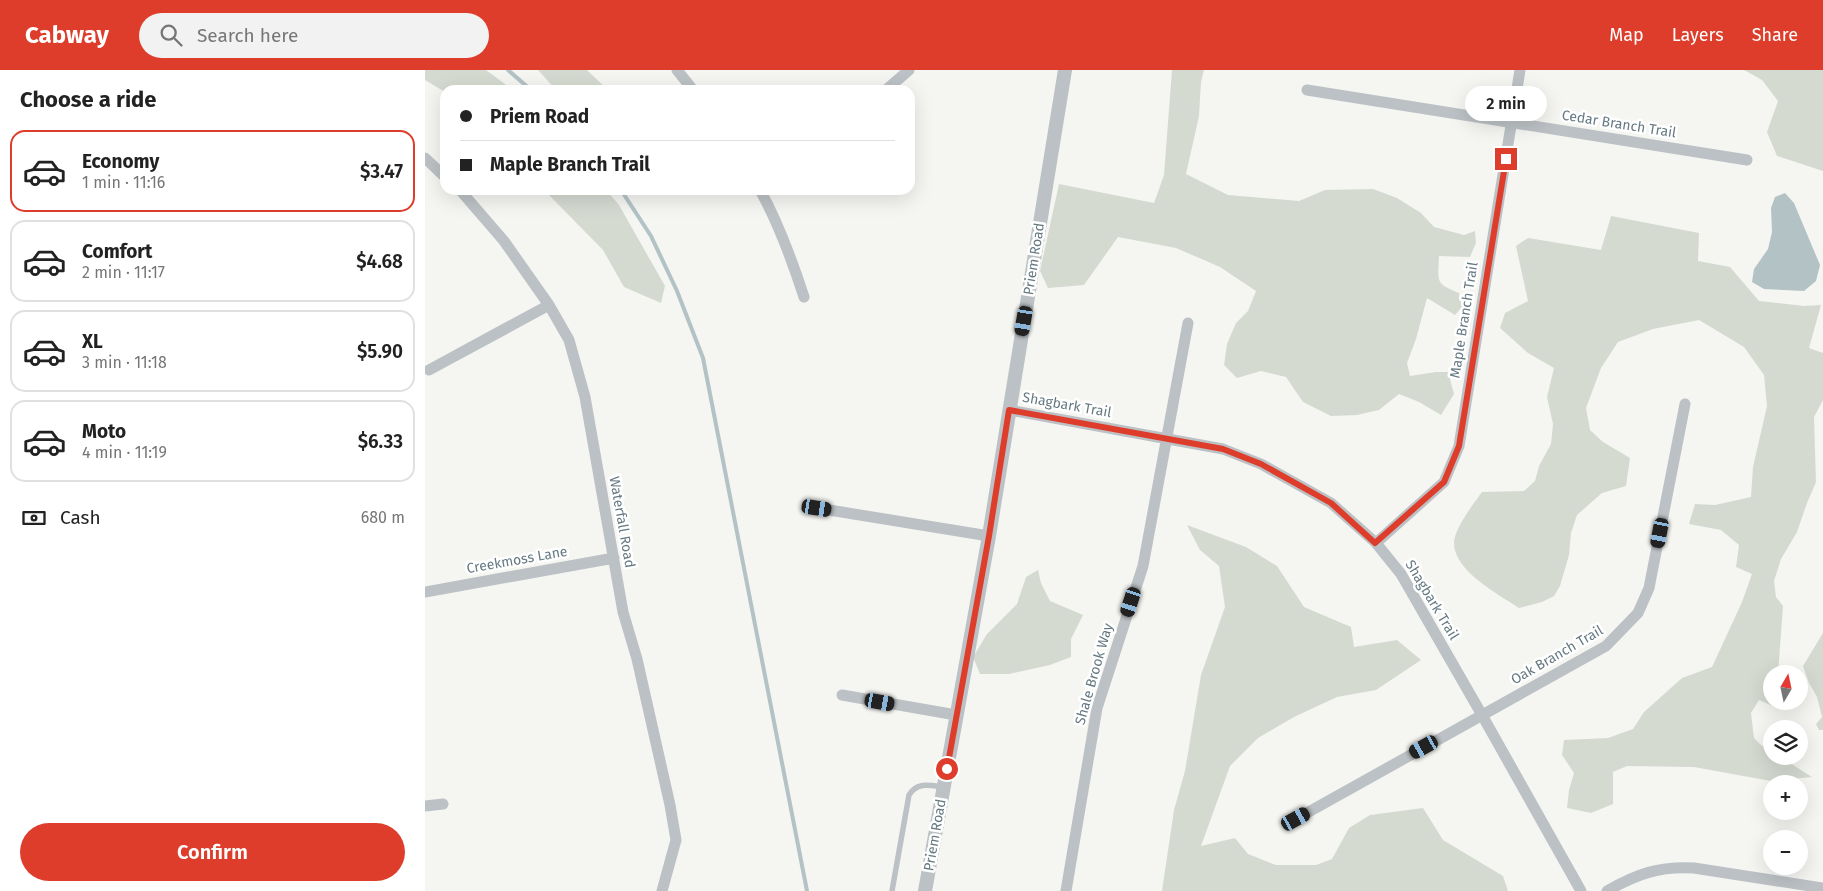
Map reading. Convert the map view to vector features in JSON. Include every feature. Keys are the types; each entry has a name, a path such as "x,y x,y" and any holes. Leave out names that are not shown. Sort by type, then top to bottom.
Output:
{"street":[{"path":"677,70 689,85"},
{"path":"892,85 909,70"},
{"name":"Priem Road","path":"925,891 989,536 1065,70"},
{"name":"Maple Branch Trail","path":"1375,543 1444,482 1459,446 1520,70"},
{"name":"Cedar Branch Trail","path":"1307,90 1747,160"},
{"path":"425,158 440,172"},
{"name":"Waterfall Road","path":"464,195 504,241 549,305 569,340 585,397 623,612 637,660 670,805 676,840 662,891"},
{"path":"763,195 775,216 793,261 804,297"},
{"path":"429,370 549,305"},
{"name":"Shale Brook Way","path":"1066,891 1097,708 1143,566 1189,323"},
{"name":"Oak Branch Trail","path":"1296,819 1606,646 1638,613 1649,588 1685,404"},
{"name":"Shagbark Trail","path":"1009,410 1223,449 1261,464 1331,503 1375,543 1401,574 1581,891"},
{"path":"817,508 989,536"},
{"name":"Creekmoss Lane","path":"425,592 613,558"},
{"path":"842,695 956,716"},
{"path":"425,806 443,804"},
{"path":"1607,891 1635,876 1660,868 1674,867 1694,868 1823,888"}],"lane":[{"path":"892,891 909,795 917,786 931,785 943,787"}],"shaded area":[{"path":"425,70 486,70 506,85 440,85 440,89 425,80"},
{"path":"538,70 587,70 603,85 552,85"},
{"path":"1172,70 1204,70 1201,82 1199,116 1186,174 1228,195 1299,201 1325,190 1373,189 1397,198 1421,213 1434,227 1464,235 1475,231 1476,243 1470,257 1439,256 1438,271 1440,280 1446,287 1459,293 1462,307 1455,315 1427,298 1416,339 1407,363 1410,376 1448,372 1454,394 1441,415 1419,402 1399,394 1379,410 1357,415 1331,416 1303,402 1286,377 1261,371 1237,378 1224,365 1227,344 1236,323 1248,311 1256,291 1220,267 1176,248 1118,237 1084,285 1048,288 1040,271 1059,184 1154,203 1164,175"},
{"path":"1744,70 1823,70 1823,171 1777,156 1767,132 1778,101 1762,80"},
{"path":"1785,193 1794,203 1820,265 1816,281 1804,291 1764,289 1752,282 1754,269 1768,249 1772,232 1771,208 1775,197"},
{"path":"549,195 610,195 619,205 665,286 661,303 624,287 603,250"},
{"path":"1611,216 1699,233 1698,261 1730,267 1759,301 1804,306 1821,305 1809,348 1823,353 1823,400 1814,417 1816,482 1797,532 1781,559 1774,581 1776,597 1783,606 1779,665 1763,665 1763,702 1759,700 1751,713 1754,738 1763,746 1763,765 1793,765 1812,777 1808,777 1808,775 1763,775 1763,780 1694,767 1627,766 1613,772 1613,804 1591,813 1567,808 1569,790 1574,773 1562,755 1564,740 1608,738 1633,729 1644,712 1682,678 1712,667 1742,602 1752,574 1736,567 1739,545 1721,530 1689,524 1695,504 1715,505 1751,497 1753,467 1767,406 1764,375 1744,347 1699,320 1653,329 1618,342 1601,368 1586,408 1590,430 1603,442 1630,458 1626,486 1602,493 1577,515 1571,533 1569,555 1560,586 1554,596 1542,602 1519,608 1479,581 1461,563 1456,553 1454,543 1457,531 1482,492 1524,491 1535,481 1539,466 1551,444 1553,424 1547,397 1554,368 1528,353 1500,328 1505,313 1528,301 1516,246 1528,238 1601,250"},
{"path":"1187,525 1246,547 1277,566 1304,607 1351,627 1354,647 1397,640 1421,660 1376,690 1337,697 1294,717 1258,738 1230,766 1201,846 1235,838 1248,854 1276,865 1316,865 1332,859 1349,828 1370,815 1423,808 1443,840 1503,876 1508,891 1162,891 1174,810 1185,771 1201,675 1225,607 1219,566 1200,550"},
{"path":"1038,570 1041,583 1050,601 1083,615 1071,639 1071,657 1050,665 1009,674 980,674 973,657 987,634 1017,604 1026,577"},
{"path":"1823,633 1823,730 1819,730 1816,724 1822,717 1817,697 1808,680 1808,665 1804,665"}],"waterway":[{"path":"508,70 525,85"},
{"path":"624,195 651,236 677,291 703,358 807,891"}],"route":[{"path":"947,769 989,536 1009,410 1223,449 1261,464 1331,503 1375,543 1444,482 1459,446 1506,159"}]}
